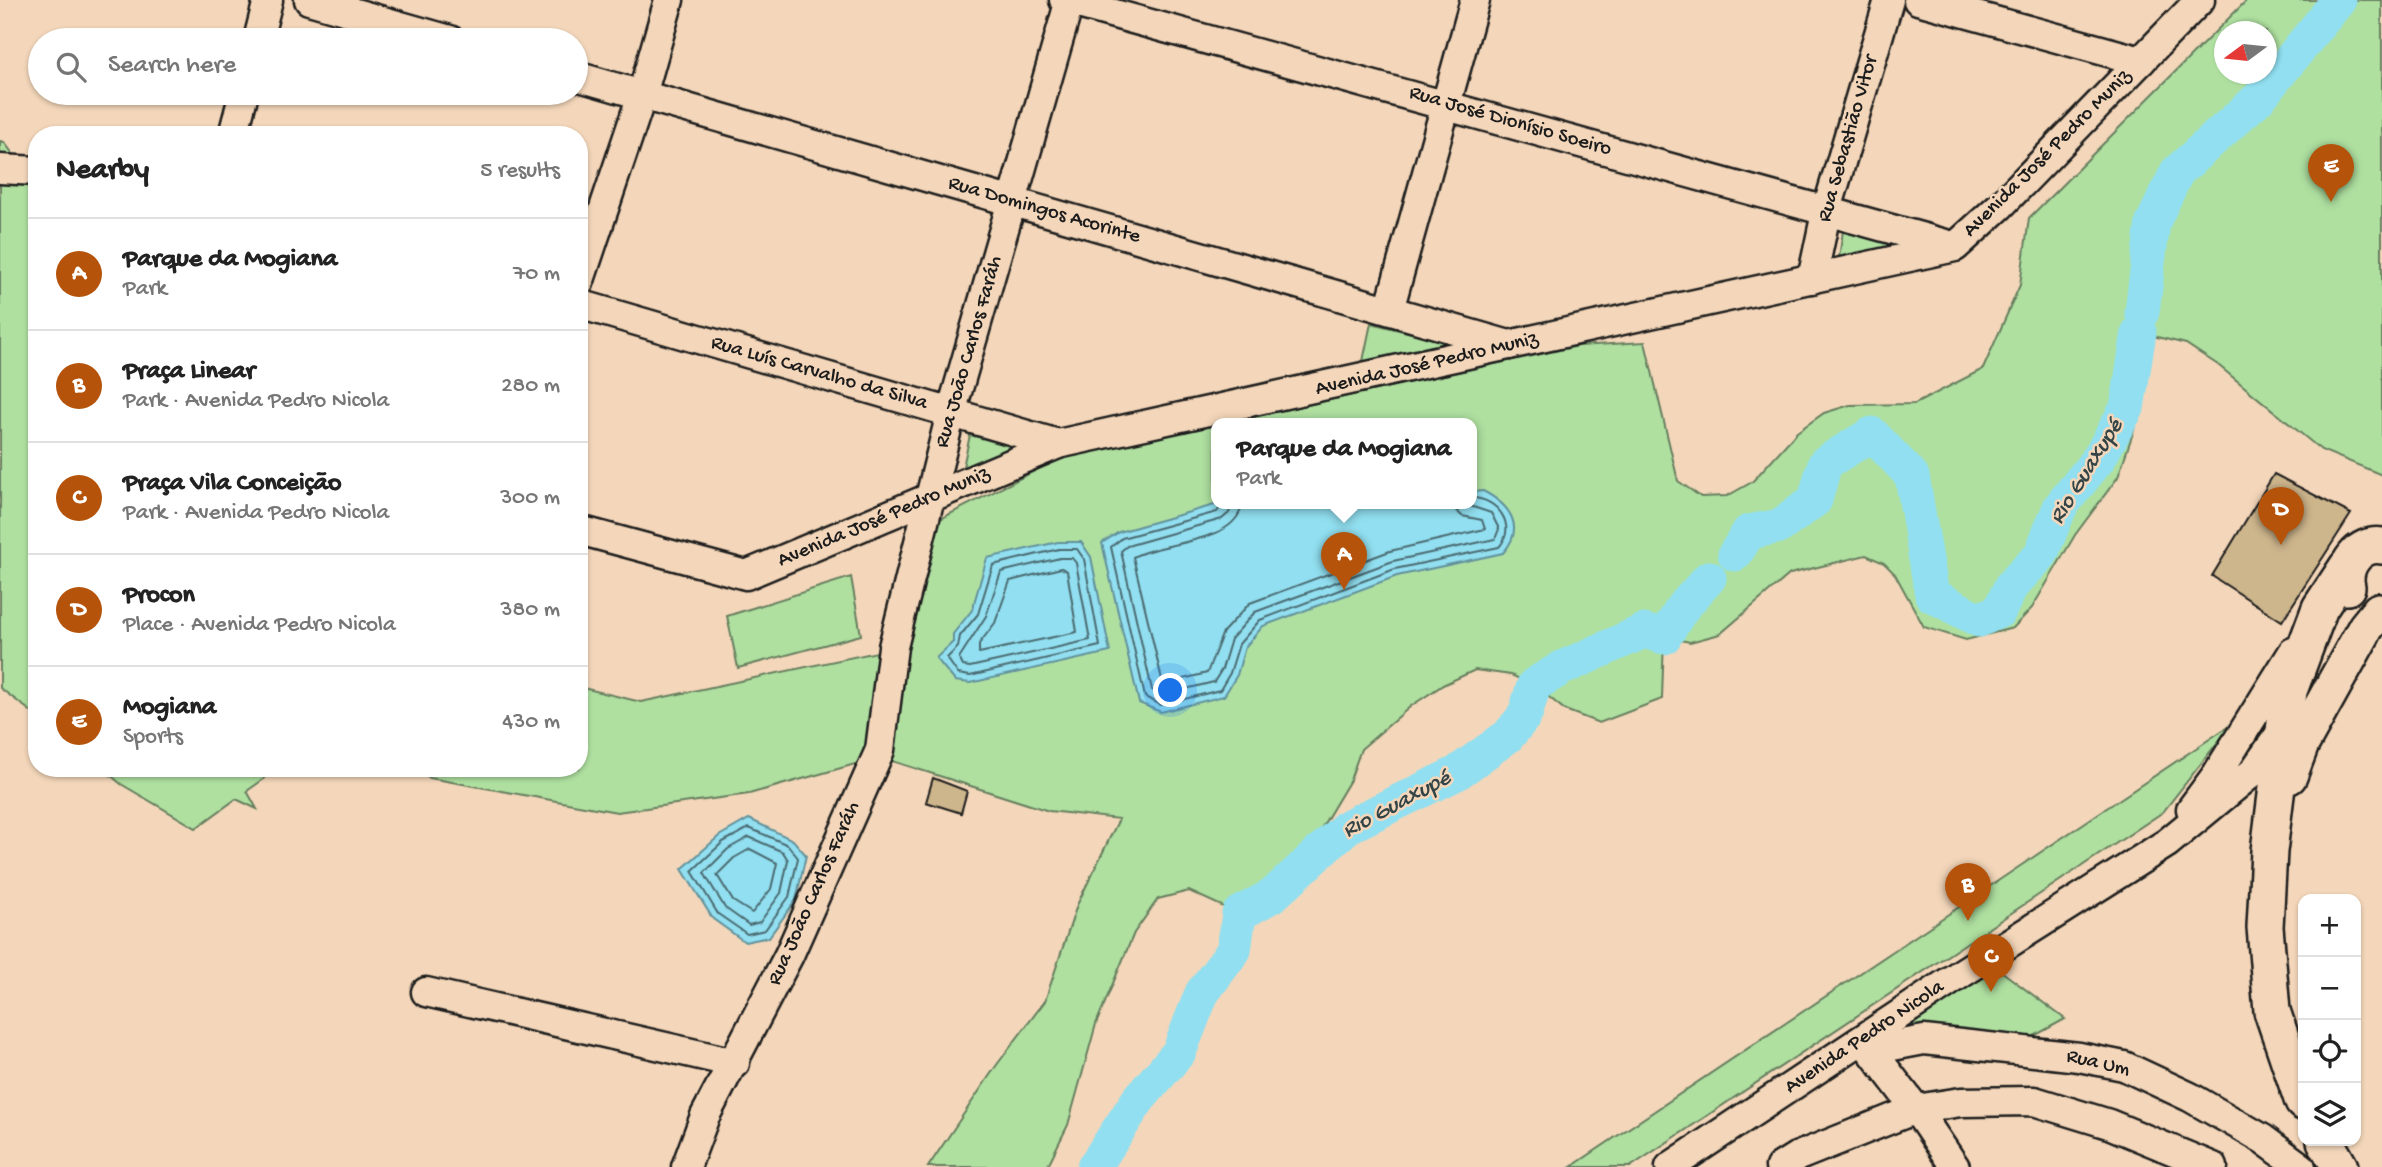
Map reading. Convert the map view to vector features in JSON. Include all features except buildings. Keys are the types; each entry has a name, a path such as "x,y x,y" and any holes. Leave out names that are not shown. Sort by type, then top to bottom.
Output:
{"main road":[{"path":"2274,816 2264,776 2282,729 2289,691 2320,608 2367,551"},
{"path":"2367,551 2348,592 2367,609 2380,611"},
{"path":"2298,1087 2272,1011 2265,927 2274,816 2301,744 2366,627 2380,611"},
{"path":"2328,1146 2340,1167"}],"street":[{"path":"261,28 268,0"},
{"path":"309,0 408,28"},
{"path":"588,256 642,95 669,0"},
{"path":"1389,310 1475,0"},
{"name":"Rua Sebastião Vitor","path":"1812,279 1826,213 1889,0"},
{"path":"1918,0 2141,61"},
{"name":"Avenida José Pedro Muniz","path":"588,532 746,575 1058,444 1955,247 2000,206 2200,0"},
{"name":"Rua José Dionísio Soeiro","path":"1068,1 1446,103 1826,213 1955,247"},
{"name":"Rua João Carlos Faráh","path":"685,1167 705,1116 789,955 880,750 893,647 951,413 1068,1"},
{"name":"Rua Domingos Acorinte","path":"588,79 1512,346"},
{"path":"235,126 241,105"},
{"path":"0,169 28,170"},
{"name":"Rua Luís Carvalho da Silva","path":"588,307 1058,444"},
{"name":"Avenida Pedro Nicola","path":"2167,843 2217,774 2320,608"},
{"path":"2282,729 2326,697"},
{"name":"Avenida Pedro Nicola","path":"1670,1167 1867,1045 2264,776"},
{"path":"426,992 735,1063"},
{"name":"Rua Um","path":"1867,1045 1924,1041 2041,1052 2124,1066 2190,1097 2263,1139 2301,1167"},
{"path":"1867,1045 1916,1109 1955,1167"},
{"path":"1780,1167 1796,1157 1916,1109 1961,1102 2034,1101 2109,1124 2213,1167"}],"green space":[{"path":"2247,0 2382,0 2382,475 2321,450 2218,365 2186,344 2153,336 2142,406 2118,477 2075,535 2032,608 2013,628 1966,640 1924,627 1895,574 1884,563 1866,555 1790,574 1720,634 1690,642 1664,637 1662,699 1599,723 1565,710 1534,685 1511,675 1475,670 1443,685 1411,706 1361,749 1350,780 1319,832 1252,894 1239,914 1189,891 1158,899 1134,933 1096,1024 1068,1125 1047,1167 928,1167 996,1066 1045,1001 1077,905 1119,819 1049,811 880,757 749,794 617,812 429,777 588,777 588,689 641,702 901,647 940,519 1068,454 1211,425 1211,509 1477,509 1477,418 1247,418 1578,346 1645,342 1678,481 1701,497 1727,496 1752,482 1797,432 1824,413 1850,405 1915,404 1983,369 2020,285 2029,218 2214,33 2214,84 2277,84 2277,21 2226,21"},
{"path":"0,141 4,142 28,174 28,709 0,688"},
{"path":"1843,231 1906,248 1838,264"},
{"path":"1371,323 1468,347 1362,366"},
{"path":"970,435 1021,449 961,476"},
{"path":"851,577 861,635 738,668 727,616"},
{"path":"2232,724 2163,812 1630,1167 1571,1167"},
{"path":"113,777 264,777 247,791 257,809 236,799 196,828"},
{"path":"1993,965 2065,1019 2027,1040 1894,1032"}],"water":[{"path":"1483,491 1501,503 1512,518 1513,534 1503,553 1397,576 1263,626 1245,647 1237,675 1224,696 1161,712 1139,703 1102,543 1119,532 1211,506 1211,509 1477,509 1477,492"},
{"path":"1058,542 1081,542 1091,557 1110,652 970,683 955,681 936,658 953,642 953,634 972,610 987,558"},
{"path":"749,819 793,840 806,855 796,900 769,937 745,942 713,919 682,869 719,836"}],"waterway":[{"name":"Rio Guaxupé","path":"2142,312 2153,222 2177,172 2259,98 2339,0"},
{"name":"Rio Guaxupé","path":"1735,554 1749,532 1780,526 1815,500 1825,463 1872,434 1912,476 1932,595 1979,620 1999,611 2011,586 2041,554 2060,507 2099,458 2127,408 2139,332"},
{"name":"Rio Guaxupé","path":"1094,1167 1138,1100 1179,1052 1202,993 1234,950 1239,914 1273,895 1347,827 1457,773 1508,736 1525,715 1534,685 1562,668 1644,631 1664,637 1683,607 1709,578"}],"place":[{"name":"Mogiana","path":"2331,202"},
{"name":"Procon","path":"2281,545"},
{"name":"Parque da Mogiana","path":"1344,590"},
{"name":"Praça Linear","path":"1968,921"},
{"name":"Praça Vila Conceição","path":"1991,992"}]}
